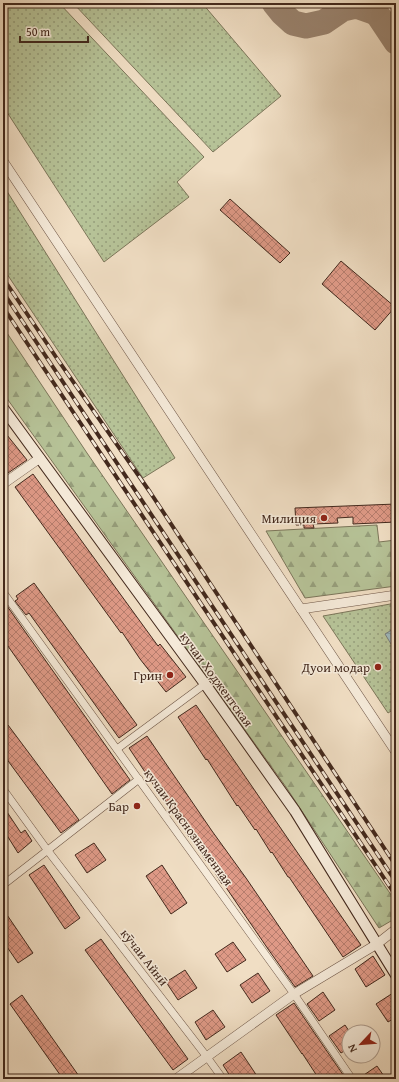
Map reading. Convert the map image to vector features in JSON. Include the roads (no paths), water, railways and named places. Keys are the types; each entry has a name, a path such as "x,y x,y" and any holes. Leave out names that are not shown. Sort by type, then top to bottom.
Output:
{"main road":[{"name":"кучаи Ходжентская","path":"3,408 205,684 295,811 396,975"}],"street":[{"path":"3,161 396,752"},
{"path":"3,484 40,458"},
{"name":"кучаи Краснознаменная","path":"3,592 294,994 352,1079"},
{"path":"301,609 396,596"},
{"path":"118,749 205,684"},
{"path":"3,885 139,779"},
{"name":"кӯчаи Айнӣ","path":"3,789 48,851 223,1079"},
{"path":"176,1079 294,994 377,944 396,929"}],"water":[{"path":"395,628 396,641 391,644 385,634"}],"railway":[{"path":"3,278 150,492 396,866"},
{"path":"3,292 396,882"},
{"path":"3,307 396,896"}],"place":[{"name":"Милиция","path":"324,518"},
{"name":"Дуои модар","path":"378,667"},
{"name":"Грин","path":"170,675"},
{"name":"Бар","path":"137,806"}]}
